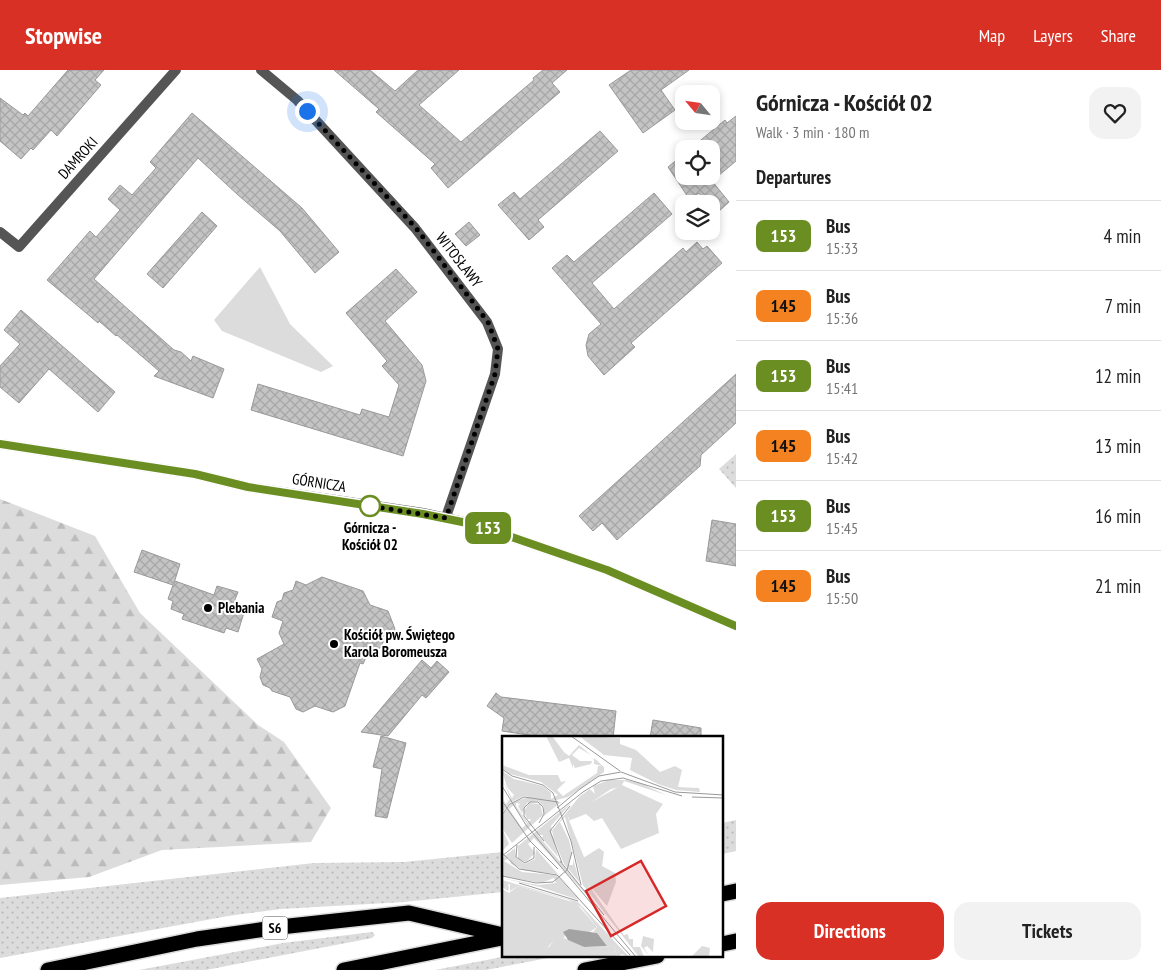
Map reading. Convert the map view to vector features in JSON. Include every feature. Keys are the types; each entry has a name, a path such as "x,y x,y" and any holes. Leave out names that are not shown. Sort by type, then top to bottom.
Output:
{"highway":[{"name":"S6","path":"48,970 197,939 290,926 409,913 502,936"},
{"path":"344,970 502,936"},
{"path":"585,970 647,958"}],"street":[{"name":"DAMROKI","path":"0,232 19,247 176,70"},
{"name":"WITOSŁAWY","path":"261,70 297,100 408,220 488,322 498,349 495,374 446,518"},
{"name":"GÓRNICZA","path":"0,444 39,452 161,468 248,487 446,518 516,537 607,570 736,626"}],"green space":[{"path":"260,267 290,324 333,366 321,372 222,331 214,320"},
{"path":"736,454 736,488 719,469"},
{"path":"0,499 95,536 140,613 258,725 284,742 331,808 311,842 162,850 89,877 0,885"},
{"path":"736,820 736,851 724,854 724,823"},
{"path":"502,852 502,892 404,902 281,909 228,916 0,958 0,898 314,863 404,862"},
{"path":"372,932 375,935 372,938 206,970 139,970 283,943"},
{"path":"502,957 548,958 486,970 435,970"}],"building":[{"path":"68,70 104,70 95,80 101,85 57,136 51,130 33,150 31,148 21,159 0,141 0,98 23,115 25,113 28,116"},
{"path":"334,70 370,70 395,91 418,70 459,70 419,105 461,142 534,80 533,78 543,70 567,70 552,83 560,92 448,188 431,168 435,164 376,112 379,109"},
{"path":"631,70 689,70 661,90 675,110 643,133 609,85"},
{"path":"192,113 302,208 339,252 315,273 280,231 198,158 94,279 174,350 181,352 191,361 193,356 224,369 213,398 154,376 159,371 47,280 90,231 96,237 120,210 108,199 120,185 132,195 156,168 150,162"},
{"path":"736,116 736,161 720,174 720,140 701,140 713,130 720,130 720,124 725,120 727,123"},
{"path":"600,131 618,151 538,220 544,227 529,240 498,205 514,192 520,199"},
{"path":"675,161 675,178 668,167"},
{"path":"680,185 715,185 729,202 720,210 720,195 701,195 699,193 696,195 687,195"},
{"path":"654,193 672,214 592,283 614,309 683,248 686,252 697,242 703,249 707,246 722,263 631,343 635,347 604,375 588,356 586,345 589,334 601,324 552,268 567,255 574,262"},
{"path":"202,212 217,226 163,288 147,274"},
{"path":"469,222 480,235 466,246 455,234"},
{"path":"396,269 417,292 385,321 422,365 426,381 403,456 251,410 258,384 360,415 362,409 389,417 399,385 382,366 387,361 346,313"},
{"path":"21,310 115,392 98,412 49,369 19,403 0,387 0,366 20,344 4,330"},
{"path":"736,374 736,423 701,455 700,466 617,540 602,523 593,531 579,516"},
{"path":"712,520 736,524 736,566 706,561"},
{"name":"Plebania","path":"142,550 180,564 174,583 175,581 214,595 217,586 238,592 234,602 246,606 238,632 226,628 224,633 182,619 184,614 171,609 173,601 168,599 173,585 134,572"},
{"name":"Kościół pw. Świętego Karola Boromeusza","path":"322,577 363,591 370,605 388,611 395,629 392,637 383,642 380,648 367,655 363,664 360,663 345,706 333,712 315,706 303,712 296,709 290,697 272,691 263,685 260,677 262,669 257,659 284,644 279,633 283,621 272,617 277,602 282,600 284,593 293,590 296,581 306,585"},
{"path":"422,660 431,668 437,661 449,672 426,698 422,695 388,736 361,732"},
{"path":"496,693 501,697 616,711 613,736 536,736 502,731 504,718 487,706"},
{"path":"653,720 701,728 701,736 650,736"},
{"path":"381,736 406,743 387,818 375,816 382,769 373,767"}],"bus line":[{"name":"153","path":"0,444 39,452 195,474 248,487 423,514 477,525 607,570 736,626"}],"place":[{"name":"Górnicza - Kościół 02","path":"370,506"},
{"name":"Plebania","path":"208,608"},
{"name":"Kościół pw. Świętego Karola Boromeusza","path":"334,644"}],"route":[{"path":"307,111 416,228 488,322 498,349 495,374 446,518 364,505 370,506"}]}
